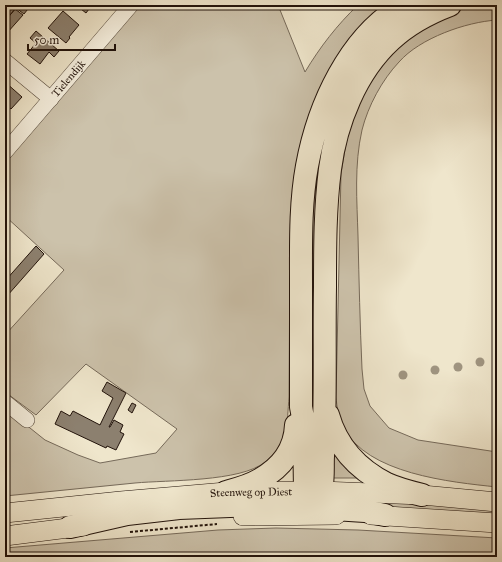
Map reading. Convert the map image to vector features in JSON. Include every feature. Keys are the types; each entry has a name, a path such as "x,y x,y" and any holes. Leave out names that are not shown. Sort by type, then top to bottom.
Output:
{"highway":[{"path":"385,516 365,511 318,508 312,495 301,407 301,228 307,166 327,100 337,78 350,55 362,40 380,23 404,5"},
{"path":"312,495 324,402 327,198 330,169 340,126 356,87 369,64 381,50 403,29 435,11 450,5"},
{"path":"324,402 332,430 343,447 356,462 369,473 387,484 422,495"},
{"path":"226,492 258,481 284,460 294,444 296,422 301,407"},
{"path":"70,527 127,514 312,495"}],"main road":[{"name":"Steenweg op Diest","path":"5,512 226,492 312,495 422,495 497,502"},
{"name":"Steenweg op Diest","path":"5,536 70,527 222,516 385,516 497,523"}],"street":[{"name":"Tielendijk","path":"5,152 131,5"},
{"path":"5,61 51,98"},
{"path":"5,402 27,420"}],"shaded area":[{"path":"139,5 278,5 305,72 329,37 358,5 386,5 355,32 343,47 324,80 309,118 292,214 290,243 289,397 285,432 278,448 265,462 254,469 222,477 135,483 5,496 5,445 9,441 5,438 5,408 45,440 100,463 156,453 177,429 86,364 36,415 5,392 5,335 64,270 5,216 5,162"},
{"path":"417,5 433,5 415,14 396,27 372,48 350,82 338,109 329,138 319,198 317,228 314,391 317,455 315,476 312,478 312,234 314,197 319,160 327,125 339,91 356,60 384,28"},
{"path":"480,5 497,5 497,20 472,24 444,33 408,53 381,85 368,112 362,130 359,143 357,183 362,369 364,389 370,406 389,428 418,440 497,452 497,487 456,482 411,473 371,456 355,443 341,424 337,409 336,397 341,174 346,143 352,122 365,89 397,42 460,8"},
{"path":"331,444 358,478 331,478"},
{"path":"329,496 497,508 497,514 365,507"},
{"path":"276,528 358,530 497,538 497,557 5,557 5,548 218,530"}],"building":[{"path":"5,5 13,5 16,8 5,21 5,11 7,9"},
{"path":"19,5 31,5 24,14 16,8"},
{"path":"76,5 96,5 94,8 89,9 86,13"},
{"path":"15,9 23,15 7,33 5,31 5,21"},
{"path":"63,11 79,25 66,43 48,28"},
{"path":"36,31 59,51 54,57 49,52 40,64 27,54 36,43 30,38"},
{"path":"5,82 22,97 11,109 5,105"},
{"path":"36,246 44,254 7,296 5,294 5,281"},
{"path":"107,382 126,393 109,427 114,420 123,425 120,432 124,434 116,450 107,446 106,448 55,424 61,411 70,416 73,411 100,425 113,398 102,391"},
{"path":"132,403 136,405 132,413 128,410"}]}
